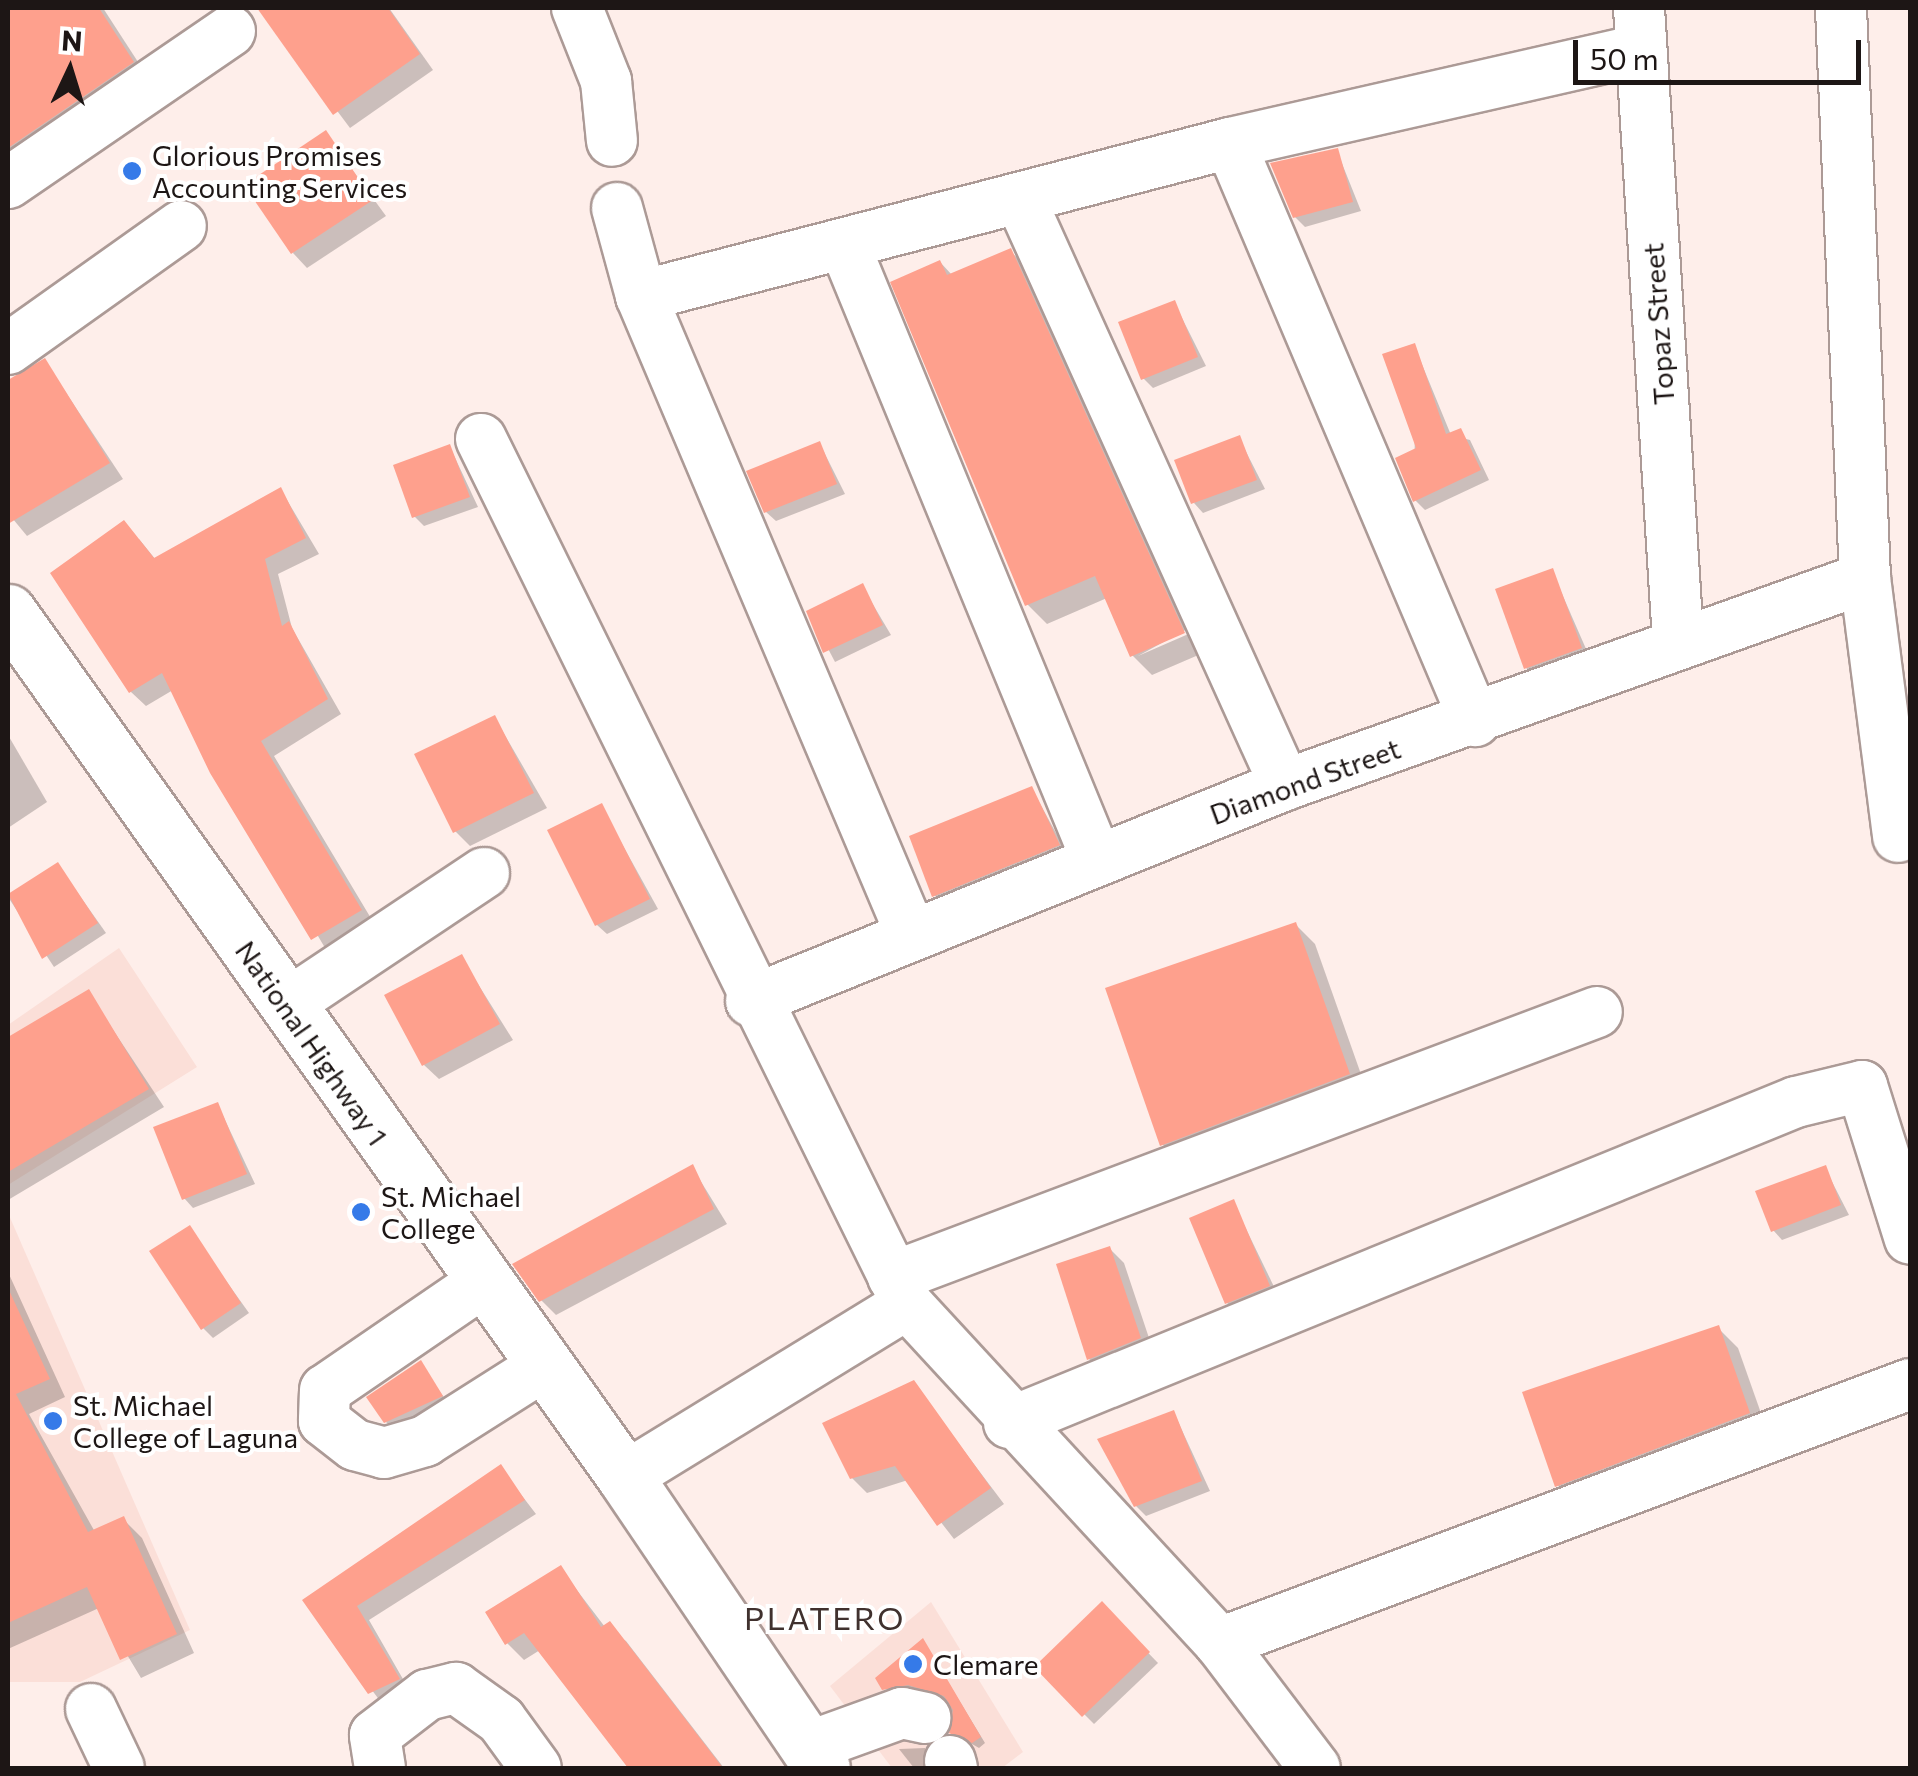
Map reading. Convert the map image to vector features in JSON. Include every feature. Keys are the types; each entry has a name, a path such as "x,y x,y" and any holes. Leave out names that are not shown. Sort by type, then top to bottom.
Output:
{"highway":[{"name":"National Highway 1","path":"8,612 543,1366 626,1477 815,1758"}],"street":[{"path":"576,8 606,81 612,142"},
{"path":"1841,8 1866,578 1898,837"},
{"path":"641,296 1022,203 1640,29"},
{"name":"Topaz Street","path":"1640,29 1678,640"},
{"path":"8,183 230,31"},
{"path":"1230,143 1475,722"},
{"path":"1022,203 1285,786"},
{"path":"617,208 641,296 911,934"},
{"path":"8,349 181,226"},
{"path":"846,249 1098,860"},
{"path":"481,439 752,1001 900,1290 1009,1423 1220,1643 1315,1768"},
{"name":"Diamond Street","path":"752,1001 1285,786 1475,722 1678,640 1866,578"},
{"path":"286,1006 484,873"},
{"path":"626,1477 900,1290 1597,1012"},
{"path":"1009,1423 1796,1102 1862,1086 1910,1240"},
{"path":"484,1282 325,1390 324,1420 355,1445 384,1453 425,1441 543,1366"},
{"path":"1220,1643 1910,1384"},
{"path":"380,1768 375,1735 426,1694 456,1688 501,1720 536,1768"},
{"path":"91,1709 118,1768"},
{"path":"815,1758 902,1713 925,1718"}],"shaded area":[{"path":"119,948 197,1067 8,1185 8,1025"},
{"name":"St. Michael College of Laguna","path":"8,1213 190,1630 80,1682 8,1682"},
{"name":"Clemare","path":"931,1602 1023,1752 1002,1768 892,1768 830,1686"}],"building":[{"path":"8,8 99,8 134,62 8,148"},
{"path":"257,8 388,8 420,54 333,115"},
{"path":"326,130 373,200 291,254 244,185"},
{"path":"1338,148 1353,202 1293,218 1270,163"},
{"path":"1011,248 1185,633 1130,657 1095,576 1025,606 890,282 940,260 947,275"},
{"path":"1175,300 1198,357 1141,380 1118,322"},
{"path":"1415,343 1446,434 1461,428 1481,470 1413,502 1395,458 1416,448 1382,354"},
{"path":"45,358 110,463 8,524 8,380"},
{"path":"1240,435 1257,480 1191,504 1174,460"},
{"path":"820,441 837,484 764,513 746,471"},
{"path":"450,444 470,497 412,518 393,465"},
{"path":"281,487 306,538 265,559 282,626 289,621 328,699 261,741 362,910 311,940 210,773 162,673 129,693 50,573 124,520 154,558"},
{"path":"1553,568 1582,648 1524,669 1495,589"},
{"path":"863,583 883,625 823,653 806,611"},
{"path":"495,715 534,793 453,833 414,754"},
{"path":"1032,786 1060,845 932,897 909,836"},
{"path":"602,803 650,899 595,926 547,830"},
{"path":"58,862 98,923 42,959 8,894"},
{"path":"1296,922 1350,1074 1160,1146 1105,988"},
{"path":"462,954 500,1024 422,1066 384,995"},
{"path":"89,989 149,1089 8,1172 8,1037"},
{"path":"218,1102 247,1174 182,1200 153,1127"},
{"path":"693,1164 714,1209 539,1302 512,1264"},
{"path":"1826,1165 1841,1205 1771,1232 1755,1191"},
{"path":"1234,1199 1270,1286 1225,1304 1189,1218"},
{"path":"190,1225 241,1303 201,1330 149,1251"},
{"path":"1110,1246 1141,1338 1087,1360 1056,1264"},
{"path":"8,1288 50,1379 16,1394 88,1532 124,1516 177,1634 120,1660 87,1587 8,1623"},
{"path":"1719,1325 1750,1413 1555,1487 1522,1392"},
{"path":"421,1360 443,1396 384,1423 366,1397"},
{"path":"914,1380 991,1488 937,1526 895,1466 850,1479 822,1423"},
{"path":"1174,1410 1202,1481 1134,1507 1097,1439"},
{"path":"501,1464 525,1500 357,1606 400,1679 368,1694 302,1600"},
{"path":"561,1565 601,1627 610,1621 723,1768 628,1768 524,1633 505,1645 485,1612"},
{"path":"1102,1601 1150,1652 1082,1717 1034,1667"},
{"path":"923,1638 981,1737 972,1743 949,1733 953,1710 944,1696 908,1685 882,1690 875,1678"}],"place":[{"name":"Glorious Promises Accounting Services","path":"132,171"},
{"name":"St. Michael College","path":"361,1212"},
{"name":"St. Michael College of Laguna","path":"53,1421"},
{"name":"Clemare","path":"913,1664"}],"district":[{"name":"PLATERO","path":"825,1617"}]}
